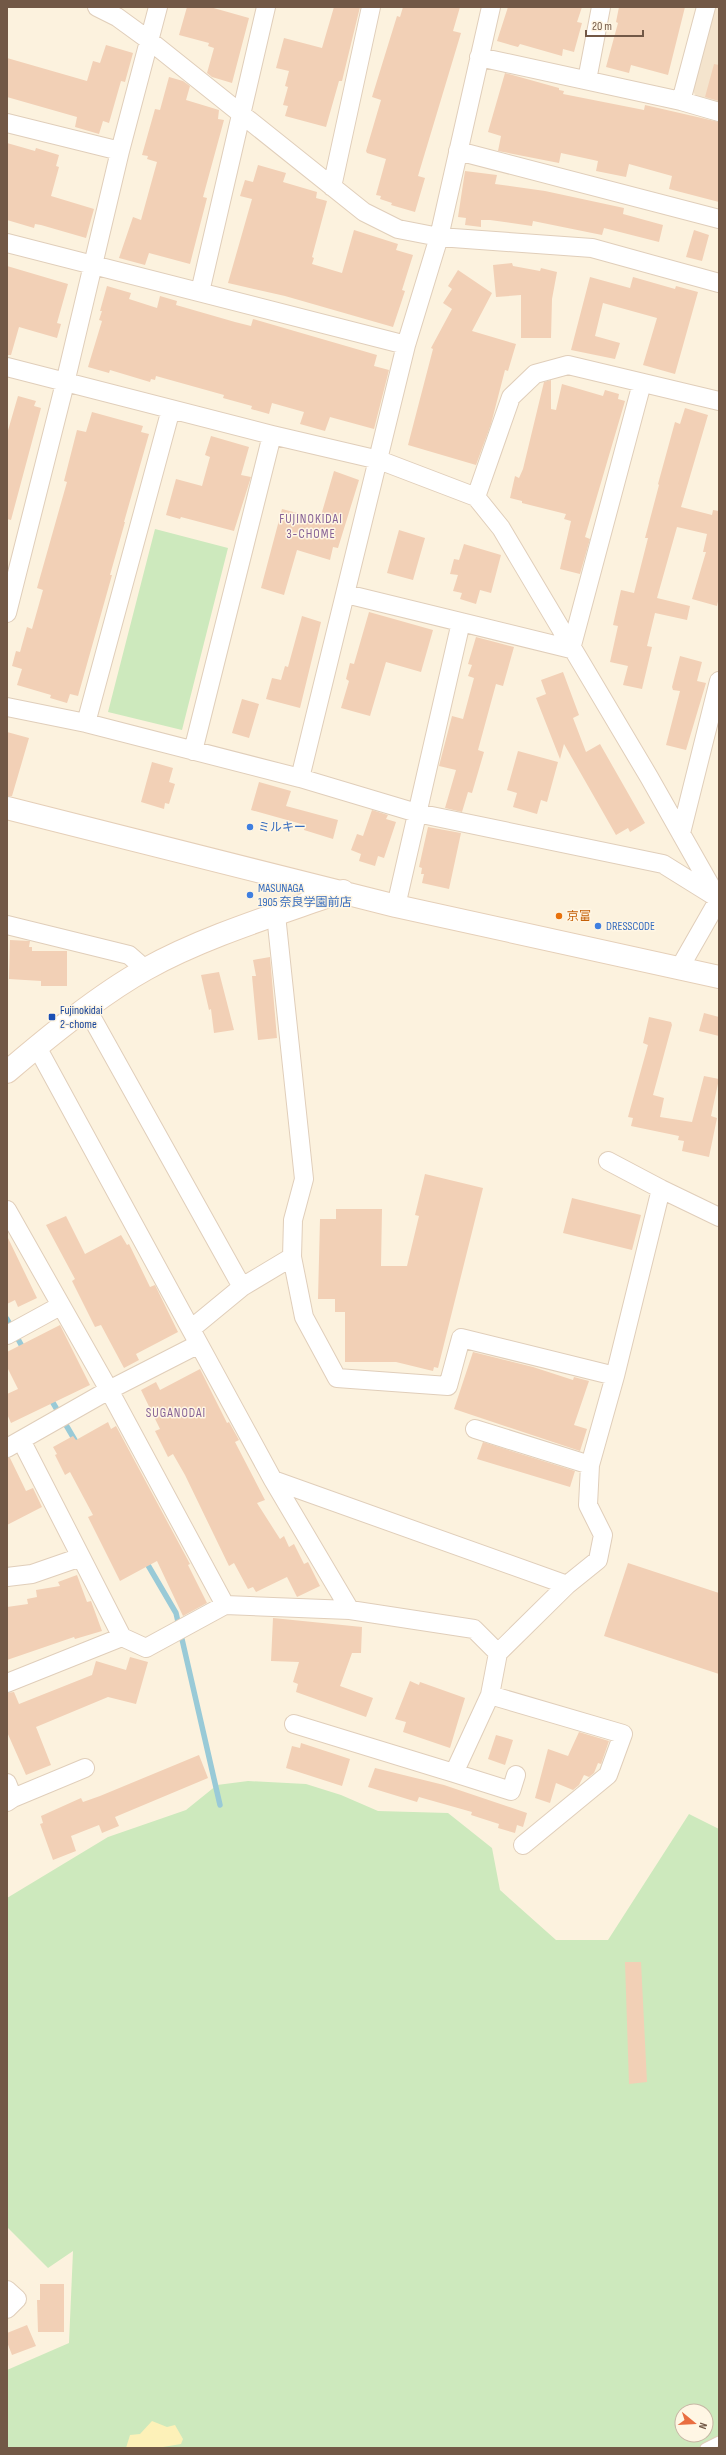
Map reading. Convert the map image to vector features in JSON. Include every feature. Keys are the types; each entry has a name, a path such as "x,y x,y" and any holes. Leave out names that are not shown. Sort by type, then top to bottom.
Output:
{"street":[{"path":"98,7 117,17 150,41 364,212 398,229 439,237 592,248 719,283"},
{"path":"7,613 65,383 120,151 158,7"},
{"path":"200,292 266,7"},
{"path":"332,187 371,7"},
{"path":"300,778 406,345 439,237 491,7"},
{"path":"587,80 601,7"},
{"path":"681,101 706,7"},
{"path":"479,57 681,101 719,112"},
{"path":"7,123 120,151"},
{"path":"458,152 719,219"},
{"path":"7,242 94,263 406,345"},
{"path":"476,497 511,396 535,374 568,365 719,401"},
{"path":"7,367 272,435 379,460 476,497 501,528 719,899"},
{"path":"571,649 642,382"},
{"path":"86,723 171,409"},
{"path":"193,751 272,435"},
{"path":"346,594 571,649"},
{"path":"396,906 462,622"},
{"path":"681,833 719,681"},
{"path":"7,707 86,723 300,778 417,813 662,864 719,899"},
{"path":"7,808 343,891 396,906 719,977"},
{"path":"7,1072 37,1047 145,969 188,949 343,891"},
{"path":"679,969 719,899"},
{"path":"276,915 304,1179 293,1220 292,1257 304,1317 337,1378 448,1386 461,1338 615,1376"},
{"path":"7,926 129,954 145,969"},
{"path":"88,1009 242,1287"},
{"path":"37,1047 273,1480 350,1610"},
{"path":"608,1161 719,1217"},
{"path":"454,1773 490,1695 498,1654 566,1585 598,1560 603,1535 588,1506 590,1465 615,1376 661,1188"},
{"path":"8,1213 109,1390 225,1605"},
{"path":"292,1257 242,1287 195,1336 109,1390 14,1444 81,1557 122,1637 146,1648 225,1605 350,1610 474,1629 498,1654"},
{"path":"7,1335 60,1306"},
{"path":"475,1429 590,1465"},
{"path":"273,1480 566,1585"},
{"path":"7,1577 32,1574 81,1557"},
{"path":"7,1684 122,1637"},
{"path":"490,1695 623,1734 608,1775 523,1845"},
{"path":"294,1724 511,1791 516,1775"},
{"path":"9,1794 85,1768"},
{"path":"7,2290 17,2299 7,2309"}],"lane":[{"path":"705,2448 719,2441"}],"shaded area":[{"path":"712,7 719,7 719,104 696,98 692,87"}],"green space":[{"path":"155,529 228,548 182,730 108,712"},
{"path":"248,1781 306,1784 341,1795 378,1811 448,1813 492,1848 500,1890 556,1940 608,1940 689,1814 719,1829 719,2448 7,2448 7,2370 69,2343 73,2251 48,2268 7,2227 7,1898 108,1837 186,1810 217,1785"}],"sand":[{"path":"152,2421 167,2427 175,2425 183,2439 181,2444 157,2448 126,2448 130,2435 140,2434"}],"building":[{"path":"187,7 210,7 249,18 232,83 212,77 207,73 214,48 208,46 209,43 179,35"},
{"path":"334,7 360,7 342,81 339,81 326,127 285,116 288,106 283,105 288,87 285,86 289,71 276,68 284,38 322,48"},
{"path":"403,7 460,7 453,31 461,33 418,176 425,178 415,212 391,205 392,203 380,199 381,196 376,195 386,159 367,153 366,151 381,100 372,97 397,16 400,17"},
{"path":"508,7 582,7 577,22 582,23 574,52 563,49 562,56 520,44 518,47 497,41"},
{"path":"619,7 685,7 668,75 631,65 629,73 606,67 618,23 616,22"},
{"path":"106,45 133,53 125,82 121,81 109,123 103,121 99,134 75,127 77,117 7,97 7,58 87,81 93,61 100,63"},
{"path":"714,64 719,65 719,101 705,97"},
{"path":"505,73 559,88 559,90 564,91 563,94 644,110 645,105 719,122 719,202 669,189 672,176 629,164 626,177 596,171 598,161 561,153 559,163 498,151 501,136 488,132"},
{"path":"169,77 183,81 190,86 186,100 219,110 218,119 224,120 203,197 207,198 190,264 149,253 145,265 119,258 133,217 141,220 157,162 147,159 148,156 142,155 155,109 160,110"},
{"path":"7,143 35,151 36,148 59,155 56,166 59,167 51,196 94,209 86,238 41,225 35,224 34,228 7,220"},
{"path":"258,165 286,173 283,182 317,192 316,198 327,201 312,257 314,258 312,264 342,273 354,230 398,244 396,250 413,255 402,290 405,291 393,327 285,296 228,283 252,199 240,196 245,180 253,182"},
{"path":"465,171 497,175 495,184 545,191 624,208 623,214 663,225 659,242 604,228 602,235 533,221 532,226 490,220 481,220 481,227 465,225 466,218 458,217"},
{"path":"694,230 709,235 702,261 686,257"},
{"path":"512,263 513,266 540,271 541,268 557,272 552,299 551,338 521,338 521,295 496,297 493,265"},
{"path":"7,266 68,284 57,323 61,324 57,338 19,327 11,355 7,355"},
{"path":"458,270 492,293 472,331 516,344 508,371 505,370 491,424 476,465 408,445 433,349 431,348 452,309 443,303 452,289 448,286"},
{"path":"590,277 630,288 633,277 675,289 676,286 698,292 675,374 643,365 657,318 603,303 595,336 620,343 615,359 571,350"},
{"path":"107,286 131,293 129,299 157,308 160,296 177,301 176,305 235,322 251,326 253,319 377,355 374,366 389,370 374,429 330,417 325,431 300,424 304,412 272,403 269,414 251,409 252,406 223,398 224,395 156,376 155,380 151,379 150,382 110,370 109,373 88,367 102,321 99,320 102,311 100,311"},
{"path":"551,380 551,409 556,410 562,384 603,396 605,390 619,394 618,399 625,401 585,537 590,539 580,574 560,569 571,521 564,519 566,514 522,503 522,501 510,498 515,476 519,478 523,469 544,382"},
{"path":"18,396 36,401 34,406 41,408 11,520 7,519 7,434"},
{"path":"685,408 708,415 681,507 712,515 713,510 719,511 719,597 717,606 692,599 706,552 703,552 707,534 677,527 657,598 690,606 687,620 655,613 647,646 652,647 642,689 623,685 628,666 610,662 618,626 613,625 621,590 634,593 648,538 645,538 675,422 680,424"},
{"path":"92,412 143,426 141,432 149,434 78,696 70,694 67,703 50,698 51,695 17,685 22,669 12,666 16,651 20,652 27,627 32,629 43,590 37,588 67,482 64,481 77,430 86,432"},
{"path":"211,436 249,447 241,475 251,477 234,531 181,517 180,519 166,515 176,479 202,486 210,457 205,455"},
{"path":"334,471 359,480 338,548 333,547 330,560 297,550 284,595 261,588 282,509 320,519"},
{"path":"399,530 425,538 413,580 387,573"},
{"path":"464,544 501,555 491,593 480,590 476,604 460,599 462,593 453,591 458,575 450,574 454,559 459,560"},
{"path":"369,612 433,630 421,672 386,662 370,716 341,708 349,681 346,679 350,663 354,664"},
{"path":"302,616 321,622 300,708 266,699 272,678 281,680 285,666 288,667"},
{"path":"476,637 514,647 503,686 496,684 478,750 484,752 472,793 468,792 462,812 445,808 456,770 439,766 452,716 463,719 474,678 468,676 472,665 468,664"},
{"path":"680,656 702,662 697,681 706,683 686,750 666,745 680,691 673,690 672,687"},
{"path":"563,672 579,715 573,718 586,752 600,744 645,823 630,832 628,828 616,835 564,744 560,759 536,698 546,694 541,680"},
{"path":"242,699 259,704 249,738 232,733"},
{"path":"7,732 29,738 12,796 7,796"},
{"path":"518,751 558,762 547,802 541,800 537,814 513,807 517,793 507,790"},
{"path":"152,762 173,768 169,782 175,784 169,804 165,803 164,809 141,802"},
{"path":"259,782 291,791 286,806 338,820 333,839 304,830 305,825 251,810"},
{"path":"372,810 388,815 386,819 396,822 384,858 378,856 375,866 359,861 361,854 351,850 357,834 363,836"},
{"path":"428,827 461,833 449,889 422,883 424,874 421,874 422,868 419,867"},
{"path":"10,940 30,941 29,947 32,947 32,951 67,951 67,986 41,986 41,981 9,979"},
{"path":"270,957 277,1038 258,1040 252,976 256,976 253,960"},
{"path":"219,972 234,1030 214,1033 211,1009 209,1010 201,975"},
{"path":"704,1013 719,1017 719,1036 699,1031"},
{"path":"649,1017 671,1022 672,1025 653,1095 664,1098 660,1117 692,1122 704,1076 719,1079 711,1116 717,1118 709,1157 682,1151 684,1141 678,1140 679,1136 631,1126 633,1118 628,1117 648,1045 643,1043"},
{"path":"425,1174 483,1188 438,1368 434,1367 433,1371 396,1362 345,1362 345,1312 335,1312 335,1299 318,1299 320,1219 336,1219 336,1209 382,1209 381,1266 407,1266 419,1216 415,1215"},
{"path":"572,1198 641,1215 632,1250 563,1233"},
{"path":"66,1216 85,1254 121,1235 127,1245 129,1244 150,1287 155,1285 178,1332 136,1354 139,1360 124,1368 101,1325 95,1327 72,1281 75,1279 46,1225"},
{"path":"7,1236 37,1298 18,1307 15,1300 7,1304"},
{"path":"60,1325 90,1385 11,1423 7,1414 7,1394 18,1389 7,1367 7,1352"},
{"path":"473,1352 533,1367 573,1380 574,1377 589,1381 574,1425 587,1429 580,1451 454,1409"},
{"path":"200,1369 227,1423 229,1422 239,1440 235,1442 265,1500 257,1503 280,1539 284,1536 289,1547 294,1544 304,1564 308,1562 320,1586 297,1597 287,1577 256,1592 253,1587 248,1589 234,1563 229,1566 185,1475 173,1454 168,1457 155,1431 160,1429 141,1390 156,1382 160,1390"},
{"path":"108,1422 111,1429 116,1426 190,1564 188,1565 207,1603 183,1616 157,1561 120,1581 88,1517 93,1515 70,1472 65,1475 55,1455 57,1454 53,1447 73,1436 76,1440"},
{"path":"483,1442 575,1471 570,1487 477,1459"},
{"path":"7,1458 10,1458 26,1491 33,1488 42,1507 7,1525"},
{"path":"628,1563 719,1593 719,1674 604,1636"},
{"path":"77,1575 87,1602 91,1601 102,1631 75,1639 74,1637 7,1660 7,1607 28,1604 27,1599 37,1597 36,1590 60,1586 58,1582"},
{"path":"273,1618 362,1627 361,1653 352,1653 340,1686 373,1698 366,1717 296,1692 298,1684 293,1682 299,1662 271,1661"},
{"path":"130,1657 148,1662 136,1704 108,1697 36,1727 51,1765 26,1775 7,1732 7,1693 14,1692 19,1704 92,1675 96,1661 126,1670"},
{"path":"410,1681 419,1685 420,1682 465,1698 450,1748 403,1732 406,1722 395,1719"},
{"path":"579,1732 609,1741 601,1764 598,1763 594,1773 589,1777 584,1775 579,1785 573,1790 556,1783 550,1803 535,1798 548,1749 568,1756"},
{"path":"496,1735 513,1740 505,1765 488,1759"},
{"path":"301,1743 350,1759 342,1786 286,1768 292,1746 300,1748"},
{"path":"199,1755 208,1778 115,1817 119,1826 102,1833 99,1825 71,1836 76,1851 53,1860 40,1824 43,1823 41,1816 81,1798 83,1802 100,1796"},
{"path":"375,1768 444,1785 527,1813 523,1827 517,1825 515,1833 498,1828 499,1824 471,1815 472,1812 419,1797 417,1802 368,1787"},
{"path":"625,1962 641,1962 647,2082 629,2084"},
{"path":"40,2284 64,2284 64,2332 38,2332 37,2300 40,2300"},
{"path":"27,2325 36,2346 12,2355 7,2342 7,2333"}],"waterway":[{"path":"7,1319 24,1350"},
{"path":"49,1396 76,1442"},
{"path":"145,1560 176,1613 220,1805"}],"place":[{"name":"ミルキー","path":"250,827"},
{"name":"MASUNAGA 1905 奈良学園前店","path":"250,895"},
{"name":"京富","path":"559,916"},
{"name":"DRESSCODE","path":"598,926"},
{"name":"Fujinokidai 2-chome","path":"52,1017"}],"district":[{"name":"FUJINOKIDAI 3-CHOME","path":"311,526"},
{"name":"SUGANODAI","path":"176,1413"}]}
